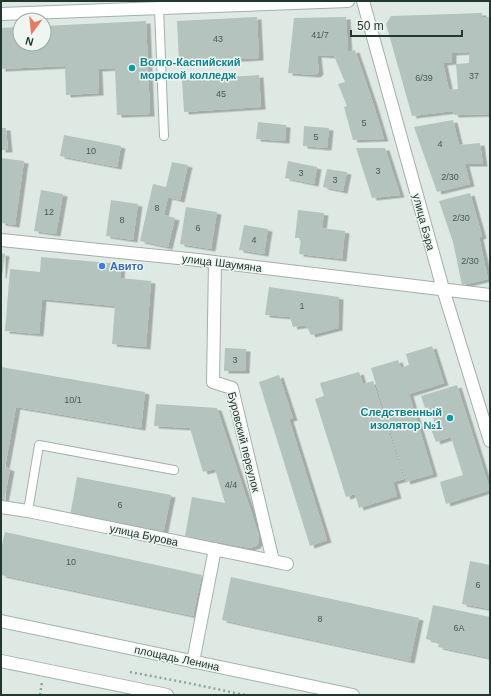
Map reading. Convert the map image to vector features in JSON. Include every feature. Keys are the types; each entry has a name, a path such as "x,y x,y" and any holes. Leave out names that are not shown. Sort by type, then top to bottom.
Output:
{"street":[{"path":"1,14 348,1"},
{"name":"улица Бэра","path":"363,1 443,289 490,441"},
{"name":"улица Шаумяна","path":"1,240 215,262 490,295"},
{"name":"Буровский переулок","path":"215,262 213,382 232,388 273,561"},
{"name":"улица Бурова","path":"1,507 28,511 287,564"},
{"path":"193,662 215,549"},
{"name":"площадь Ленина","path":"1,621 353,695"},
{"path":"1,661 167,695"}],"lane":[{"path":"159,8 164,136"},
{"path":"28,511 39,445 174,470"}],"path":[{"path":"188,683 245,695"}],"building":[{"path":"482,13 482,17 490,17 490,114 454,115 453,111 412,116 386,24 391,16","holes":["469,52 469,63 456,64 458,89 449,90 443,63 452,62 452,53"]},
{"path":"257,17 259,58 179,62 177,21"},
{"path":"346,17 348,52 355,50 384,139 353,140 344,107 347,106 338,84 345,82 334,56 317,55 319,72 316,75 288,73 294,18"},
{"path":"146,21 150,114 117,115 115,68 98,69 99,93 66,95 65,66 1,69 1,28 12,27 12,52 52,52 52,26"},
{"path":"259,75 261,107 184,112 182,80"},
{"path":"453,120 459,145 480,143 483,164 465,164 470,184 437,192 414,127"},
{"path":"258,122 286,125 285,141 256,139"},
{"path":"304,126 329,128 327,148 303,146"},
{"path":"1,128 6,128 8,150 1,150"},
{"path":"64,135 121,146 117,167 60,156"},
{"path":"356,148 385,148 400,195 372,198"},
{"path":"1,158 24,161 15,225 1,223"},
{"path":"288,161 317,167 314,184 285,178"},
{"path":"172,162 188,165 180,200 168,197 164,215 175,218 168,247 140,241 153,184 166,187"},
{"path":"327,169 347,172 343,191 323,187"},
{"path":"41,190 63,194 56,234 34,231"},
{"path":"470,193 482,236 479,237 488,279 462,285 453,242 439,201"},
{"path":"111,200 138,204 133,240 106,236"},
{"path":"186,207 217,212 211,249 180,244"},
{"path":"298,210 324,213 322,228 345,231 342,259 299,254 301,238 295,238"},
{"path":"244,225 268,229 264,254 239,250"},
{"path":"1,253 5,254 2,276 1,276"},
{"path":"41,257 121,264 120,278 151,281 146,347 112,344 115,306 42,299 39,334 5,331 10,269 40,272"},
{"path":"269,287 339,297 338,328 311,335 306,325 293,327 290,317 265,315"},
{"path":"432,346 444,383 409,394 433,474 406,482 371,368 398,360 401,368 409,365 406,354"},
{"path":"225,348 246,349 245,371 224,371"},
{"path":"1,367 145,392 141,428 16,407 5,467 10,469 4,501 1,500"},
{"path":"359,372 363,384 373,381 404,479 393,482 397,496 359,508 355,494 346,497 315,399 324,396 320,383"},
{"path":"279,375 293,418 289,419 327,540 310,546 259,382"},
{"path":"457,385 490,490 446,504 440,482 463,475 451,437 436,442 431,429 436,428 430,407 425,408 421,396"},
{"path":"156,404 217,408 259,536 259,542 256,546 250,548 185,536 192,497 225,503 215,469 203,472 190,428 154,426"},
{"path":"77,477 171,495 163,534 70,516"},
{"path":"5,532 202,575 193,616 1,575 1,549"},
{"path":"470,561 490,565 490,609 462,604"},
{"path":"231,577 419,618 410,661 222,620"},
{"path":"433,605 490,617 490,658 438,647 439,642 426,639"}],"place":[{"name":"Волго-Каспийский морской колледж","path":"132,68"},
{"name":"Авито","path":"102,266"},
{"name":"Следственный изолятор №1","path":"450,418"}]}
